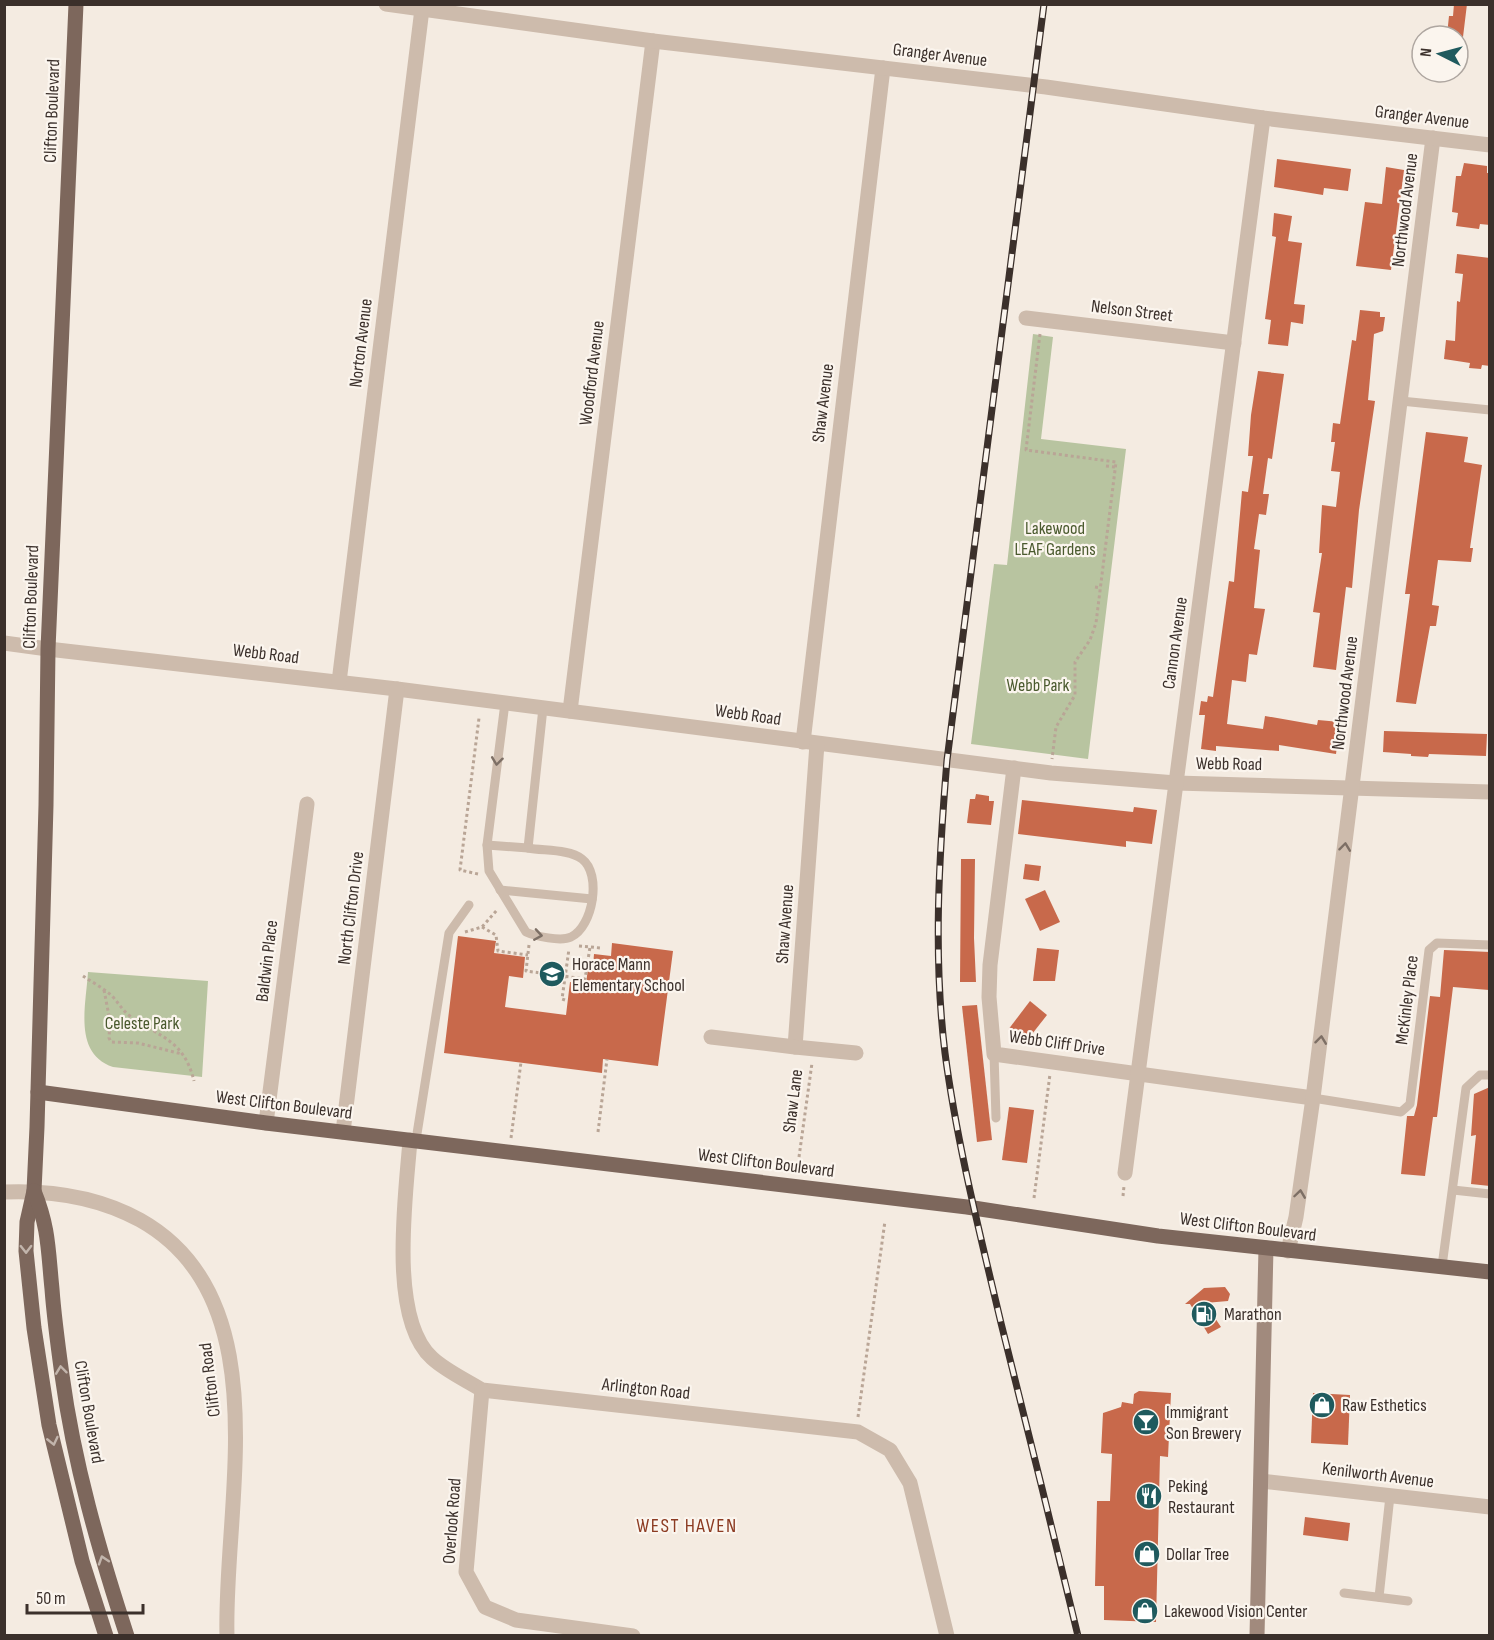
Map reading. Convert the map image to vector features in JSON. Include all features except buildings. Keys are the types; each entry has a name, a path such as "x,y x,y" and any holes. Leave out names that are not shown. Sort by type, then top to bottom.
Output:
{"main road":[{"name":"Clifton Boulevard","path":"76,4 48,649 38,1092 34,1191 27,1222 26,1251 34,1328 49,1425 82,1561 106,1635"},
{"name":"West Clifton Boulevard","path":"38,1092 266,1123 955,1206 1120,1231 1490,1272"},
{"name":"Clifton Boulevard","path":"34,1191 50,1240 51,1288 62,1376 77,1466 98,1545 127,1635"},
{"path":"1257,1635 1266,1248"}],"street":[{"name":"Granger Avenue","path":"386,4 653,41 1046,87 1263,118 1490,144"},
{"name":"Norton Avenue","path":"339,682 422,9"},
{"name":"Woodford Avenue","path":"570,711 653,41"},
{"name":"Shaw Avenue","path":"795,1047 810,743 883,68"},
{"name":"Cannon Avenue","path":"1125,1173 1263,118"},
{"name":"Northwood Avenue","path":"1288,1251 1296,1217 1313,1098 1433,138"},
{"name":"Nelson Street","path":"1026,318 1234,343"},
{"name":"Webb Road","path":"4,643 397,689 1051,773 1176,783 1353,786 1490,792"},
{"name":"North Clifton Drive","path":"343,1132 397,689"},
{"name":"Webb Cliff Drive","path":"1014,768 990,964 989,1014 994,1054 1313,1098"},
{"name":"Baldwin Place","path":"266,1123 307,804"},
{"path":"711,1037 856,1053"},
{"name":"Arlington Road","path":"413,1140 403,1259 411,1326 431,1357 482,1390 858,1432 890,1450 910,1483 947,1635"},
{"name":"Clifton Road","path":"4,1192 34,1191 81,1197 128,1213 162,1232 189,1260 210,1294 224,1331 230,1359 235,1423 227,1635"},
{"name":"Overlook Road","path":"482,1390 466,1572 485,1607 516,1620 633,1635"},
{"name":"Kenilworth Avenue","path":"1261,1481 1490,1507"}],"lane":[{"path":"1401,401 1490,410"},
{"path":"487,845 528,848 580,857 587,863 593,877 591,910 586,923 575,935 566,939 526,932 489,871 487,845 505,703"},
{"path":"528,848 543,708"},
{"path":"500,890 592,899"},
{"path":"413,1140 449,933 469,904"},
{"name":"McKinley Place","path":"1401,1112 1410,1104 1429,950 1437,943 1490,945"},
{"path":"994,1054 996,1118"},
{"path":"1442,1266 1466,1088 1480,1075 1490,1075"},
{"name":"Webb Cliff Drive","path":"1313,1098 1401,1112"},
{"path":"1453,1190 1490,1194"},
{"path":"1379,1597 1390,1496"},
{"path":"1344,1593 1408,1600"}],"path":[{"path":"1040,332 1026,450 1116,462 1101,588 1093,633 1075,662 1075,695 1056,727 1051,773"},
{"path":"1106,466 1115,467"},
{"path":"1095,586 1101,588"},
{"path":"458,935 482,927 498,909"},
{"path":"482,927 496,935 498,951 528,955"},
{"path":"529,943 526,971 585,979 590,947"},
{"path":"565,1000 562,999 570,947"},
{"path":"83,976 103,990 129,1015 166,1037 183,1054 194,1081"},
{"path":"103,990 110,1021 109,1038 114,1042 138,1044 183,1054"},
{"path":"113,1049 114,1042"},
{"name":"Shaw Lane","path":"799,1157 813,1048"},
{"path":"598,1132 607,1059"},
{"path":"509,1152 521,1062"},
{"path":"1034,1198 1052,1062"},
{"path":"858,1417 885,1221"}],"green space":[{"name":"Webb Park","path":"1033,334 1053,337 1041,439 1126,449 1088,759 971,744 994,564 1007,565"},
{"name":"Celeste Park","path":"88,972 208,981 202,1077 113,1067 100,1060 92,1051 87,1040 85,1027"}],"railway":[{"path":"1044,4 947,760 938,943 945,1053 962,1155 1078,1636"}],"place":[{"name":"Horace Mann Elementary School","path":"552,974"},
{"name":"Marathon","path":"1204,1314"},
{"name":"Raw Esthetics","path":"1322,1405"},
{"name":"Immigrant Son Brewery","path":"1146,1422"},
{"name":"Peking Restaurant","path":"1149,1496"},
{"name":"Dollar Tree","path":"1147,1554"},
{"name":"Lakewood Vision Center","path":"1145,1611"}],"district":[{"name":"WEST HAVEN","path":"687,1526"}],"park label":[{"name":"Lakewood LEAF Gardens","path":"1055,538"}]}
